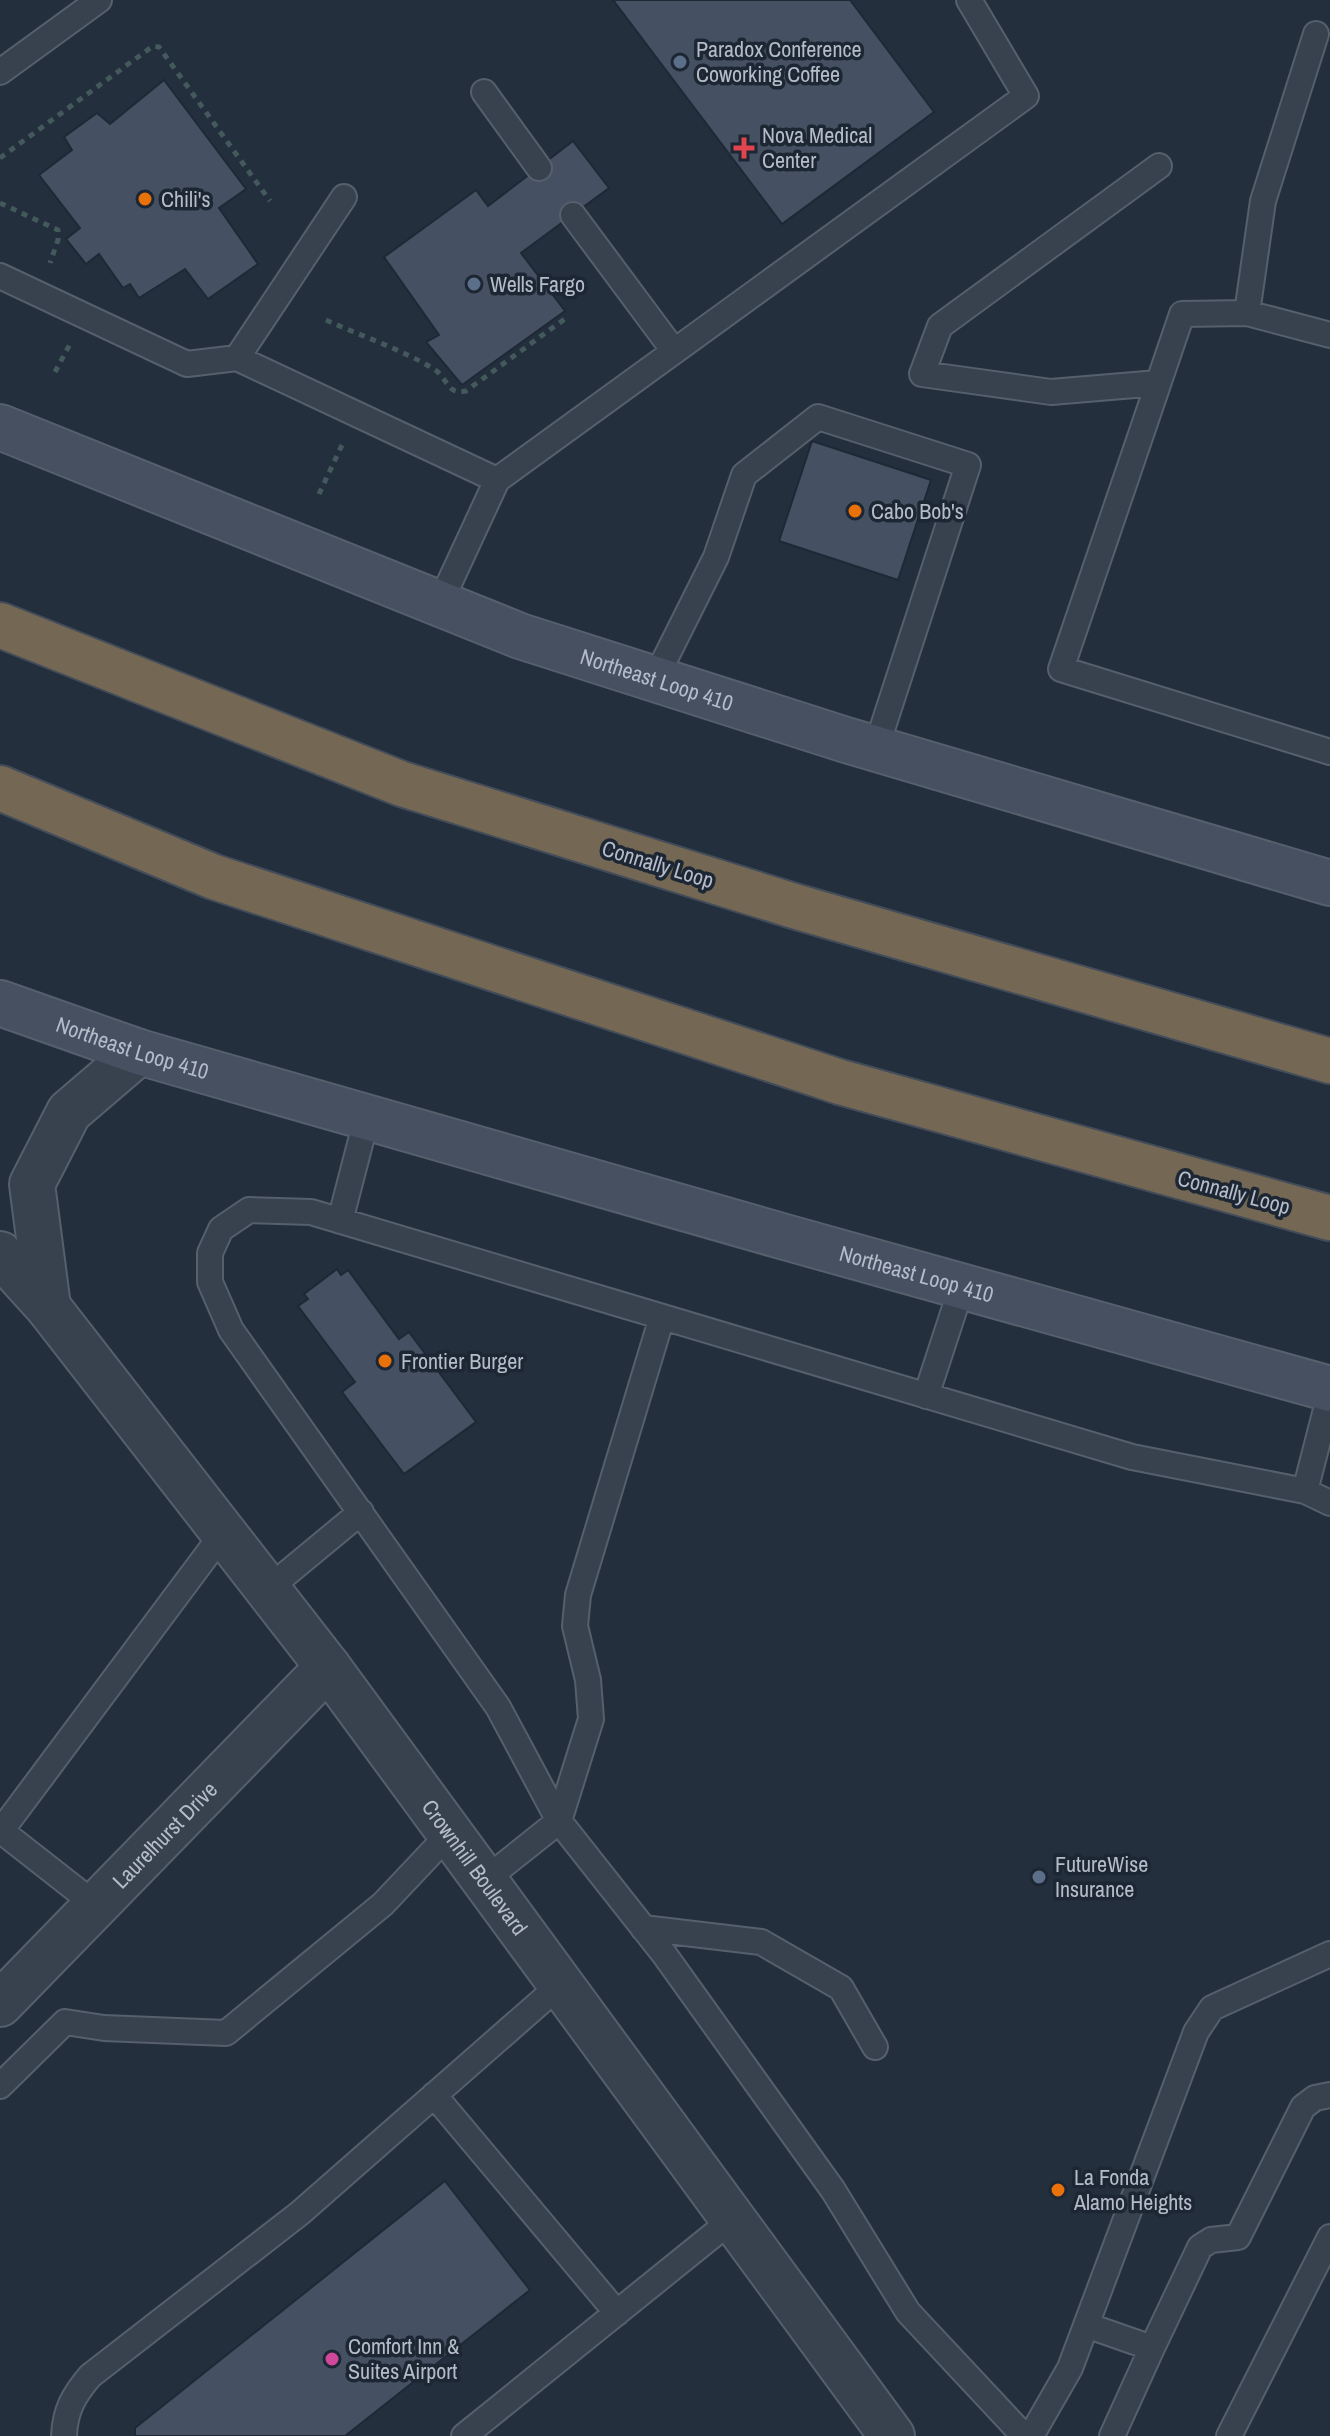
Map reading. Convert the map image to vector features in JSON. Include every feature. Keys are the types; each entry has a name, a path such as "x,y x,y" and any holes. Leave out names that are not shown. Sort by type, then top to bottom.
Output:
{"highway":[{"path":"0,616 72,654"},
{"name":"Connally Loop","path":"0,625 402,784 794,906 1330,1061"},
{"name":"Connally Loop","path":"0,788 214,877 840,1082 1330,1218"}],"main road":[{"name":"Northeast Loop 410","path":"0,427 520,636 876,748 1330,883"},
{"name":"Northeast Loop 410","path":"0,1003 139,1052 1330,1391"}],"street":[{"path":"48,1307 32,1184 69,1112 139,1052"},
{"name":"Crownhill Boulevard","path":"0,1254 48,1307 328,1667 892,2436"},
{"name":"Laurelhurst Drive","path":"0,2004 328,1667"}],"lane":[{"path":"0,72 99,0"},
{"path":"440,603 497,480 1026,96 969,0"},
{"path":"1247,313 1263,201 1316,34"},
{"path":"484,92 539,168"},
{"path":"1158,383 1051,392 922,374 940,326 1159,166"},
{"path":"237,358 344,197"},
{"path":"573,215 674,351"},
{"path":"0,276 187,364 237,358 497,480"},
{"path":"1330,335 1247,313 1182,314 1061,669 1330,752"},
{"path":"655,679 716,557 744,475 818,417 968,465 876,748"},
{"path":"340,1221 367,1117"},
{"path":"1024,2436 908,2312 833,2190 643,1928 559,1821 498,1707 231,1330 210,1282 210,1253 221,1229 249,1210 311,1212 1132,1457 1305,1491 1330,1503"},
{"path":"926,1396 962,1286"},
{"path":"485,1880 559,1821 591,1719 588,1680 575,1626 578,1595 662,1317"},
{"path":"1305,1491 1330,1391"},
{"path":"268,1589 361,1512"},
{"path":"97,1906 0,1831 224,1532"},
{"path":"0,2086 65,2022 104,2028 226,2033 383,1904 450,1833"},
{"path":"643,1928 761,1942 841,1988 875,2047"},
{"path":"1031,2436 1070,2368 1196,2032 1212,2008 1330,1954"},
{"path":"64,2436 65,2420 73,2396 90,2376 300,2213 561,1984"},
{"path":"434,2095 617,2313"},
{"path":"1112,2436 1200,2247 1211,2240 1238,2237 1303,2107 1315,2098 1330,2095"},
{"path":"464,2436 733,2219"},
{"path":"1229,2436 1330,2237"},
{"path":"1086,2325 1152,2348"}],"path":[{"path":"0,158 153,46 159,47 270,201"},
{"path":"0,203 58,230 58,240 49,261 53,269"},
{"path":"326,320 385,350 437,371 452,391 458,393 466,391 566,318"},
{"path":"55,372 71,343"},
{"path":"319,494 348,433"}],"building":[{"path":"613,0 850,0 934,112 782,224"},
{"name":"Chili's","path":"164,80 246,189 219,208 258,264 208,299 185,269 139,298 130,284 123,288 99,254 86,264 66,239 80,228 39,175 72,150 64,137 97,113 110,124"},
{"name":"Wells Fargo","path":"573,141 609,188 521,253 565,311 462,385 426,342 439,335 384,257 476,190 488,206"},
{"name":"Cabo Bob's","path":"812,441 931,480 898,580 779,541"},
{"name":"Frontier Burger","path":"337,1269 341,1275 348,1270 399,1339 409,1332 476,1422 404,1474 342,1392 355,1382 298,1306 308,1299 304,1294"},
{"name":"Comfort Inn & Suites Airport","path":"445,2181 530,2290 345,2436 135,2436 135,2428"}],"place":[{"name":"Paradox Conference Coworking Coffee","path":"680,62"},
{"name":"Nova Medical Center","path":"744,148"},
{"name":"Chili's","path":"145,199"},
{"name":"Wells Fargo","path":"474,284"},
{"name":"Cabo Bob's","path":"855,511"},
{"name":"Frontier Burger","path":"385,1361"},
{"name":"FutureWise Insurance","path":"1039,1877"},
{"name":"La Fonda Alamo Heights","path":"1058,2190"},
{"name":"Comfort Inn & Suites Airport","path":"332,2359"}]}
